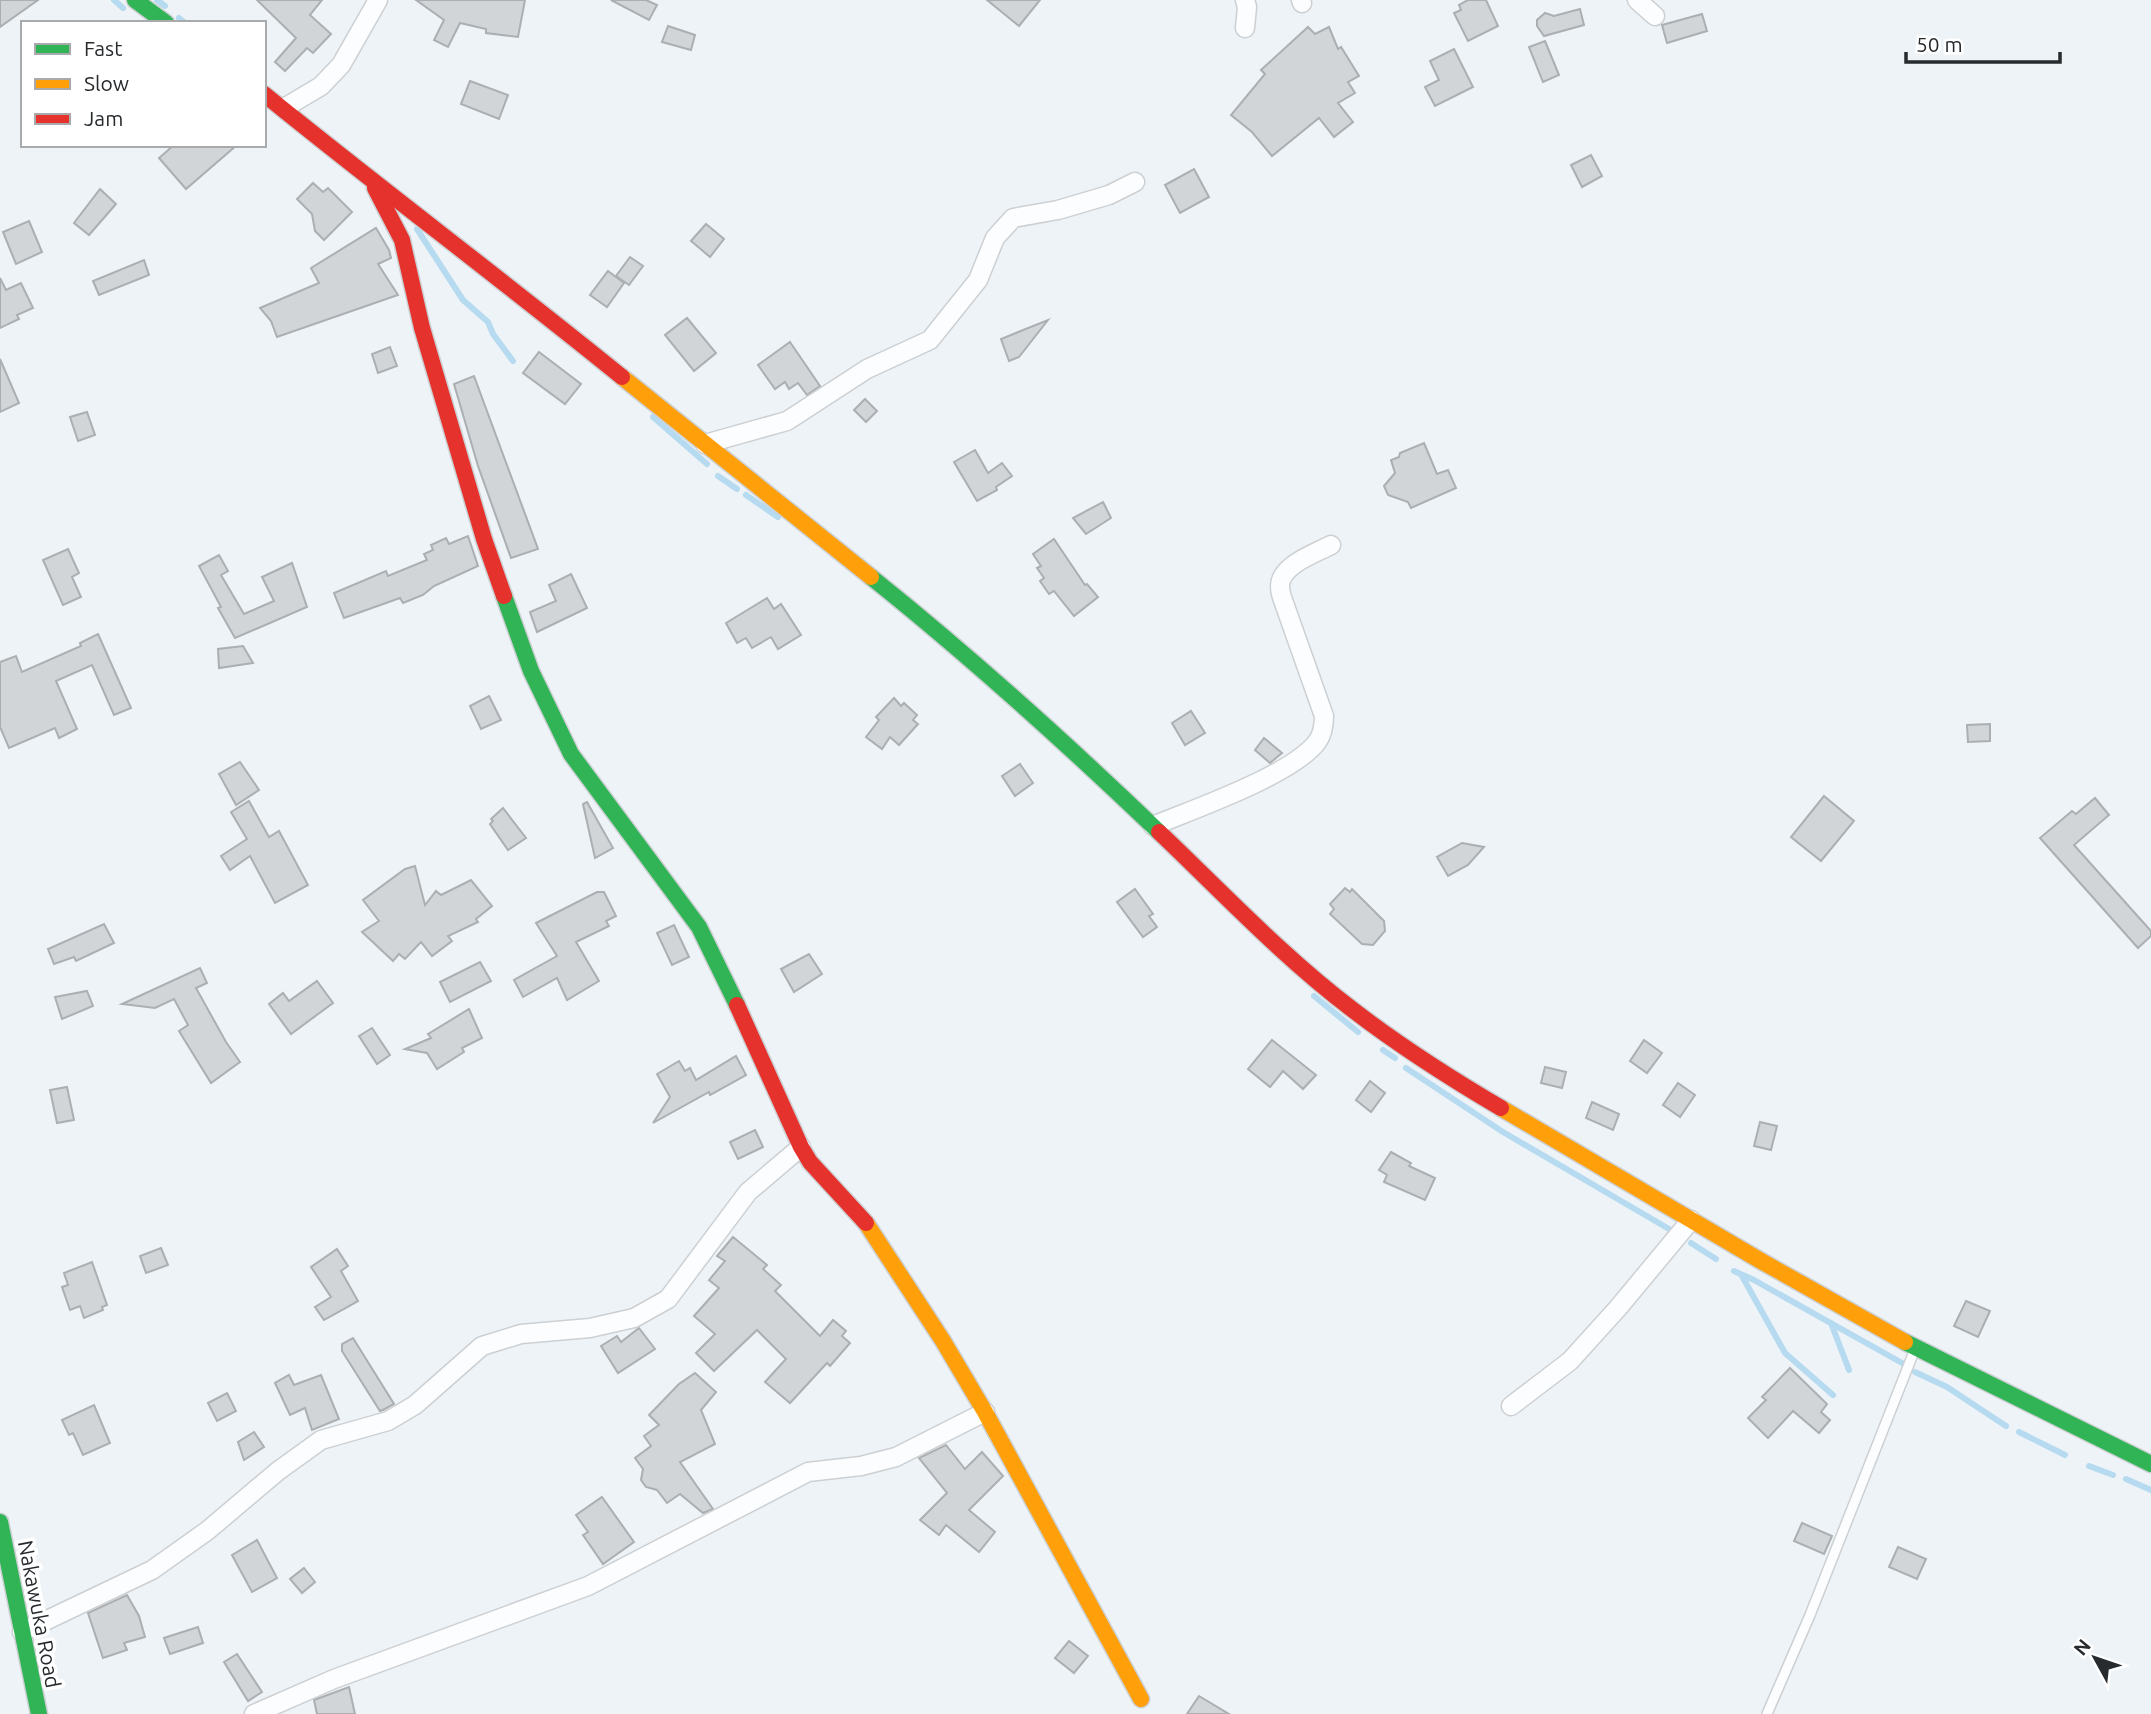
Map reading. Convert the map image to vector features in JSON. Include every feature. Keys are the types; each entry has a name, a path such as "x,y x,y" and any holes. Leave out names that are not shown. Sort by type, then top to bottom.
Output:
{"street":[{"path":"135,0 163,21"},
{"path":"285,108 321,86 341,65 378,0"},
{"path":"1245,0 1245,28"},
{"path":"1637,0 1655,16"},
{"path":"266,86 285,94 321,86"},
{"path":"266,95 285,108 371,181 527,300 952,642 1153,826 1277,945 1374,1025 1430,1066 1691,1220 1916,1348 2151,1464"},
{"path":"371,181 402,240 422,328 476,514 531,671 571,754 699,927 757,1046 801,1147 810,1161 868,1226 943,1341 985,1412 1142,1699"},
{"path":"705,444 787,421 867,369 930,340 978,280 995,238 1013,218 1058,210 1109,195 1135,182"},
{"path":"1153,826 1263,780 1302,756 1316,743 1323,731 1324,716 1283,603 1280,586 1282,577 1290,567 1331,545"},
{"path":"22,1632 152,1570 207,1531 278,1471 321,1440 388,1421 415,1405 482,1346 522,1334 590,1328 634,1318 668,1299 748,1192 801,1147"},
{"path":"1511,1406 1570,1361 1691,1220"},
{"path":"254,1714 334,1679 588,1586 808,1472 860,1466 896,1457 985,1412"},
{"name":"Nakawuka Road","path":"0,1522 39,1714"}],"lane":[{"path":"1767,1714 1810,1615 1916,1348"}],"building":[{"path":"0,0 38,0 0,27"},
{"path":"257,0 322,0 310,15 331,34 313,53 307,48 285,71 275,62 296,38"},
{"path":"416,0 525,0 518,37 486,33 486,29 460,23 448,47 434,40 444,20"},
{"path":"611,0 646,0 657,5 649,20"},
{"path":"987,0 1040,0 1019,26"},
{"path":"1468,0 1486,0 1498,26 1468,41 1454,13 1461,10 1459,5"},
{"path":"1580,9 1584,25 1544,36 1537,26 1537,20 1545,13 1554,16"},
{"path":"1702,14 1707,31 1667,43 1662,25"},
{"path":"668,26 695,35 691,50 662,42"},
{"path":"1308,27 1315,34 1329,27 1338,49 1341,47 1359,76 1348,82 1355,93 1338,103 1353,122 1334,137 1319,118 1272,156 1252,132 1231,115 1265,74 1261,70"},
{"path":"1545,41 1559,75 1543,82 1529,47"},
{"path":"1454,49 1473,87 1435,106 1425,87 1439,80 1430,61"},
{"path":"470,81 508,95 499,119 461,104"},
{"path":"172,147 235,147 186,189 159,158"},
{"path":"1591,155 1602,176 1582,187 1571,165"},
{"path":"1194,169 1209,197 1180,213 1165,185"},
{"path":"313,183 323,192 328,188 352,212 324,240 315,231 312,214 297,199"},
{"path":"100,189 116,204 89,235 74,223"},
{"path":"29,221 42,252 16,264 3,232"},
{"path":"706,224 724,239 710,257 691,241"},
{"path":"376,228 391,258 378,264 398,295 277,337 271,321 260,308 319,283 311,268"},
{"path":"630,257 643,266 629,285 616,276"},
{"path":"144,260 149,275 99,295 93,281"},
{"path":"608,271 624,283 607,307 590,295"},
{"path":"0,278 6,290 21,283 33,308 17,315 19,319 0,328"},
{"path":"687,318 716,353 694,371 665,335"},
{"path":"1048,320 1019,357 1009,361 1001,339"},
{"path":"790,342 820,386 807,395 798,383 789,389 785,382 775,389 758,365"},
{"path":"390,347 397,366 378,373 372,354"},
{"path":"539,352 581,384 565,404 523,373"},
{"path":"0,359 19,403 0,412"},
{"path":"474,376 538,549 511,558 478,466 454,384"},
{"path":"865,399 877,411 866,422 854,410"},
{"path":"87,412 95,435 78,441 70,417"},
{"path":"1424,443 1437,474 1448,470 1456,488 1411,508 1408,502 1388,495 1384,486 1395,473 1391,460 1399,457 1400,453"},
{"path":"975,450 988,473 1002,463 1012,476 996,487 997,490 977,501 954,462"},
{"path":"1103,502 1111,518 1086,534 1073,518"},
{"path":"468,536 478,566 403,603 400,598 344,618 334,593 386,571 388,576 427,560 424,554 433,550 431,545 446,538 449,544"},
{"path":"1054,539 1085,585 1098,597 1074,616 1054,591 1049,594 1040,581 1044,578 1037,568 1041,566 1033,554"},
{"path":"68,549 79,573 72,577 81,597 63,605 43,560"},
{"path":"219,555 228,571 221,575 244,614 274,601 262,577 292,563 307,607 235,638 199,566"},
{"path":"571,574 587,608 537,632 530,612 556,601 549,585"},
{"path":"767,598 774,609 781,604 801,635 778,649 771,637 752,648 746,638 737,643 726,623"},
{"path":"98,634 131,708 114,715 92,665 56,681 77,729 59,738 55,728 9,748 0,727 0,662 16,656 22,672 81,646 80,643"},
{"path":"243,646 253,663 219,668 218,649"},
{"path":"489,696 501,720 481,729 470,706"},
{"path":"894,698 901,706 904,703 917,715 913,720 918,724 899,745 890,737 882,749 866,737 879,720 876,717"},
{"path":"1191,711 1205,733 1185,745 1172,723"},
{"path":"1990,724 1990,741 1968,742 1967,725"},
{"path":"1264,738 1282,753 1270,763 1255,750"},
{"path":"240,762 259,790 236,805 219,774"},
{"path":"1020,764 1033,783 1015,796 1002,776"},
{"path":"1824,796 1854,821 1821,861 1791,837"},
{"path":"2095,798 2109,815 2074,845 2151,931 2151,936 2138,948 2040,838 2072,811 2076,814"},
{"path":"249,801 269,837 279,831 308,885 275,903 250,856 230,870 221,856 247,839 231,812"},
{"path":"587,802 613,848 595,858 583,804"},
{"path":"503,808 526,838 508,850 490,824 493,821 491,819"},
{"path":"1462,843 1484,847 1468,865 1448,876 1437,857"},
{"path":"415,866 425,905 436,891 441,895 471,880 492,906 476,919 478,922 448,936 452,941 432,956 421,942 405,959 399,954 393,961 362,932 379,921 363,900 405,869"},
{"path":"1345,888 1350,892 1352,889 1384,921 1385,931 1373,945 1362,944 1330,914 1334,909 1330,904"},
{"path":"1135,889 1153,914 1149,916 1157,927 1143,937 1117,902"},
{"path":"597,892 604,892 616,916 606,921 609,926 576,942 599,981 567,1000 557,978 523,997 514,980 557,956 536,923"},
{"path":"104,924 114,943 76,961 74,957 54,964 48,949"},
{"path":"674,925 689,957 672,965 657,933"},
{"path":"809,954 822,974 794,992 781,969"},
{"path":"480,962 491,981 450,1002 440,982"},
{"path":"200,968 207,983 196,988 240,1062 211,1083 179,1031 188,1025 174,999 155,1008 122,1004"},
{"path":"317,981 333,1003 291,1034 269,1004 283,993 289,1001"},
{"path":"87,991 93,1006 62,1019 55,997"},
{"path":"469,1009 482,1038 462,1048 464,1052 437,1069 427,1053 405,1049 431,1038 428,1034"},
{"path":"372,1028 390,1055 377,1064 359,1036"},
{"path":"1272,1040 1316,1075 1303,1089 1283,1071 1270,1087 1248,1069"},
{"path":"1644,1040 1662,1053 1647,1073 1630,1061"},
{"path":"736,1056 746,1075 653,1123 670,1097 657,1074 679,1061 685,1071 690,1068 696,1080"},
{"path":"1545,1067 1566,1072 1562,1088 1541,1083"},
{"path":"1370,1081 1385,1093 1371,1112 1356,1100"},
{"path":"1678,1083 1695,1095 1680,1117 1663,1105"},
{"path":"67,1087 74,1120 57,1123 50,1090"},
{"path":"1592,1102 1619,1114 1613,1130 1586,1118"},
{"path":"1760,1122 1777,1126 1771,1150 1754,1146"},
{"path":"755,1130 763,1147 738,1159 730,1142"},
{"path":"1391,1152 1411,1163 1409,1166 1435,1178 1425,1200 1384,1182 1387,1175 1379,1170"},
{"path":"733,1237 767,1265 763,1269 781,1285 775,1291 820,1336 833,1320 846,1331 842,1336 850,1343 830,1366 827,1363 790,1403 765,1382 786,1359 757,1330 714,1371 696,1353 715,1334 694,1316 719,1288 709,1280 725,1261 717,1256"},
{"path":"161,1248 168,1265 146,1273 140,1256"},
{"path":"337,1249 348,1266 341,1271 358,1301 324,1320 315,1307 331,1297 311,1267"},
{"path":"92,1262 107,1305 102,1307 103,1310 84,1318 80,1306 70,1310 62,1287 68,1285 64,1273"},
{"path":"1966,1301 1990,1311 1978,1337 1954,1326"},
{"path":"639,1328 655,1349 618,1373 601,1346 617,1336 621,1342"},
{"path":"353,1338 394,1404 383,1410 380,1411 342,1351 342,1344"},
{"path":"1790,1368 1827,1404 1821,1412 1830,1420 1819,1433 1793,1411 1768,1438 1748,1418 1766,1400 1762,1397"},
{"path":"695,1373 716,1392 701,1410 715,1444 680,1462 713,1509 703,1513 680,1494 667,1503 657,1490 646,1487 641,1480 643,1469 635,1458 651,1446 644,1436 659,1425 649,1415 679,1384"},
{"path":"289,1375 294,1385 321,1375 339,1419 312,1430 305,1408 290,1415 275,1383"},
{"path":"227,1393 236,1411 217,1421 208,1403"},
{"path":"94,1405 110,1443 83,1455 73,1433 69,1435 62,1420"},
{"path":"254,1432 264,1447 244,1460 238,1442"},
{"path":"946,1445 965,1469 982,1452 1003,1476 969,1510 995,1532 979,1552 946,1525 939,1535 920,1520 947,1493 919,1458"},
{"path":"602,1497 634,1542 603,1564 583,1535 588,1532 576,1515"},
{"path":"1802,1523 1832,1536 1824,1554 1794,1541"},
{"path":"257,1540 277,1578 252,1592 232,1555"},
{"path":"1898,1547 1926,1559 1917,1579 1889,1567"},
{"path":"304,1568 315,1582 302,1593 290,1579"},
{"path":"127,1595 139,1616 145,1637 124,1643 127,1650 103,1658 88,1613"},
{"path":"198,1627 203,1643 170,1654 164,1638"},
{"path":"1069,1641 1088,1656 1074,1673 1055,1658"},
{"path":"237,1654 262,1692 248,1701 224,1662"},
{"path":"349,1687 355,1714 317,1714 314,1700"},
{"path":"1199,1696 1229,1714 1187,1714"}],"waterway":[{"path":"114,0 123,8"},
{"path":"157,0 165,6"},
{"path":"179,18 183,21"},
{"path":"417,229 463,300 488,322 493,334 513,361"},
{"path":"653,417 707,464"},
{"path":"718,476 737,489"},
{"path":"746,495 778,517"},
{"path":"1314,996 1358,1032"},
{"path":"1383,1050 1395,1058"},
{"path":"1406,1068 1503,1132 1669,1229"},
{"path":"1691,1243 1716,1259"},
{"path":"1734,1271 1902,1363"},
{"path":"1742,1276 1785,1353 1833,1395"},
{"path":"1831,1323 1849,1370"},
{"path":"1915,1372 1947,1387 2006,1426"},
{"path":"2019,1432 2065,1455"},
{"path":"2089,1466 2113,1475"},
{"path":"2126,1479 2151,1490"}],"traffic: fast":[{"path":"135,0 163,21"},
{"path":"871,577 1018,701 1159,832"},
{"path":"504,596 531,671 571,754 699,927 737,1005"},
{"path":"1905,1342 2151,1464"},
{"path":"0,1522 39,1714"}],"traffic: slow":[{"path":"622,377 871,577"},
{"path":"1501,1108 1905,1342"},
{"path":"866,1223 943,1341 985,1412 1141,1699"}],"traffic: jam":[{"path":"266,96 622,377"},
{"path":"375,188 402,240 422,328 484,539 504,596"},
{"path":"1159,832 1277,946 1327,990 1407,1049 1501,1108"},
{"path":"737,1005 801,1147 810,1162 866,1223"}]}
